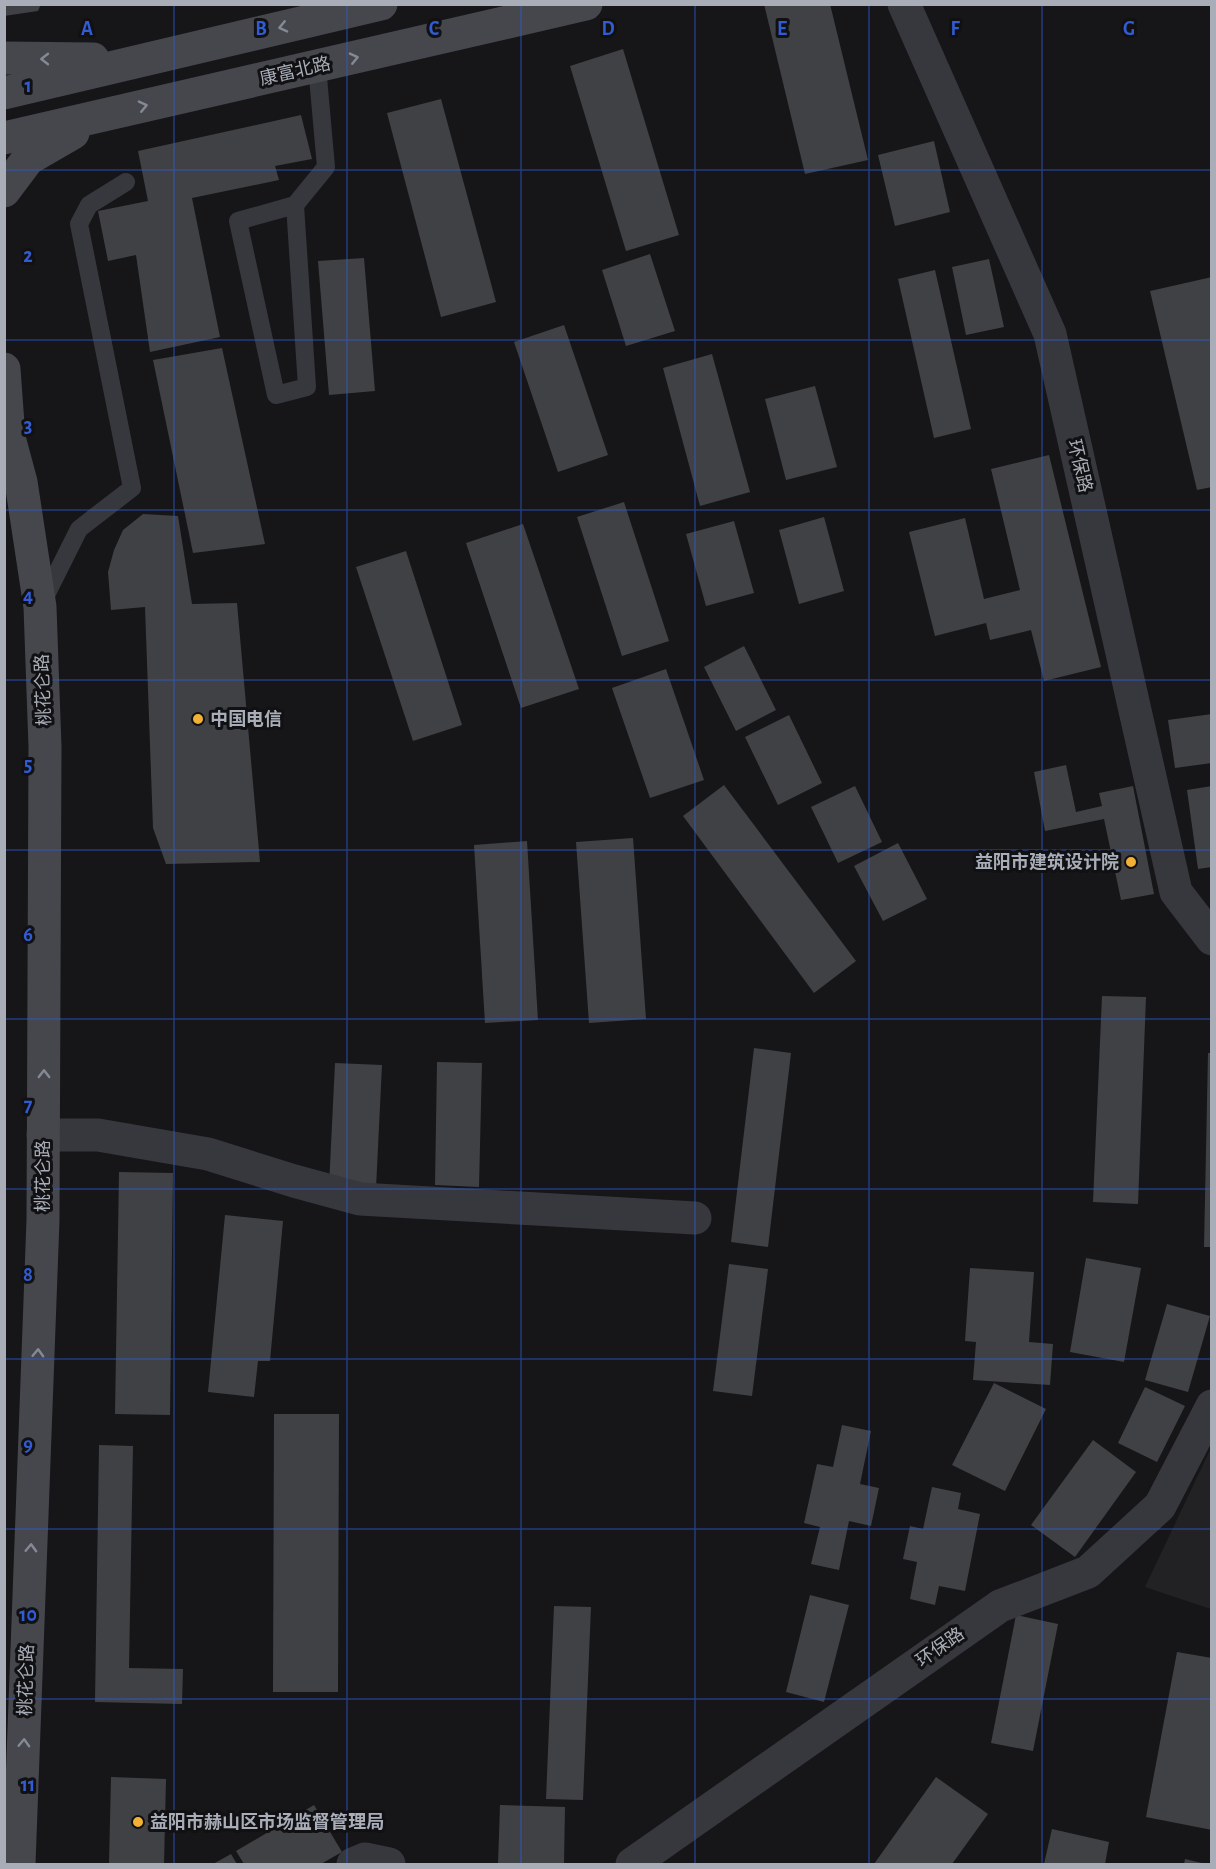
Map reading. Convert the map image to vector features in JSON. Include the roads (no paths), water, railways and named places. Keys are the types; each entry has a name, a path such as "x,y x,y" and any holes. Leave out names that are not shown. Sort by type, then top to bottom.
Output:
{"main road":[{"path":"4,93 381,4"},
{"name":"康富北路","path":"4,138 586,4"},
{"path":"4,58 146,60"},
{"path":"4,191 28,159 104,115"},
{"name":"桃花仑路","path":"4,369 7,428 21,482 40,607 45,747 43,1220 19,1864"}],"street":[{"name":"环保路","path":"904,4 1050,334 1176,892 1212,939"},
{"path":"43,1135 98,1135 208,1154 360,1199 695,1218"},
{"name":"环保路","path":"632,1864 1000,1606 1088,1572 1160,1506 1212,1407"},
{"path":"353,1864 365,1858 389,1864"}],"lane":[{"path":"295,205 307,387 276,395 238,221 295,205 326,167 317,66"},
{"path":"40,607 79,529 132,488 79,224 89,205 126,182"}],"place":[{"name":"中国电信","path":"198,719"},
{"name":"益阳市建筑设计院","path":"1131,862"},
{"name":"益阳市赫山区市场监督管理局","path":"138,1822"}]}
